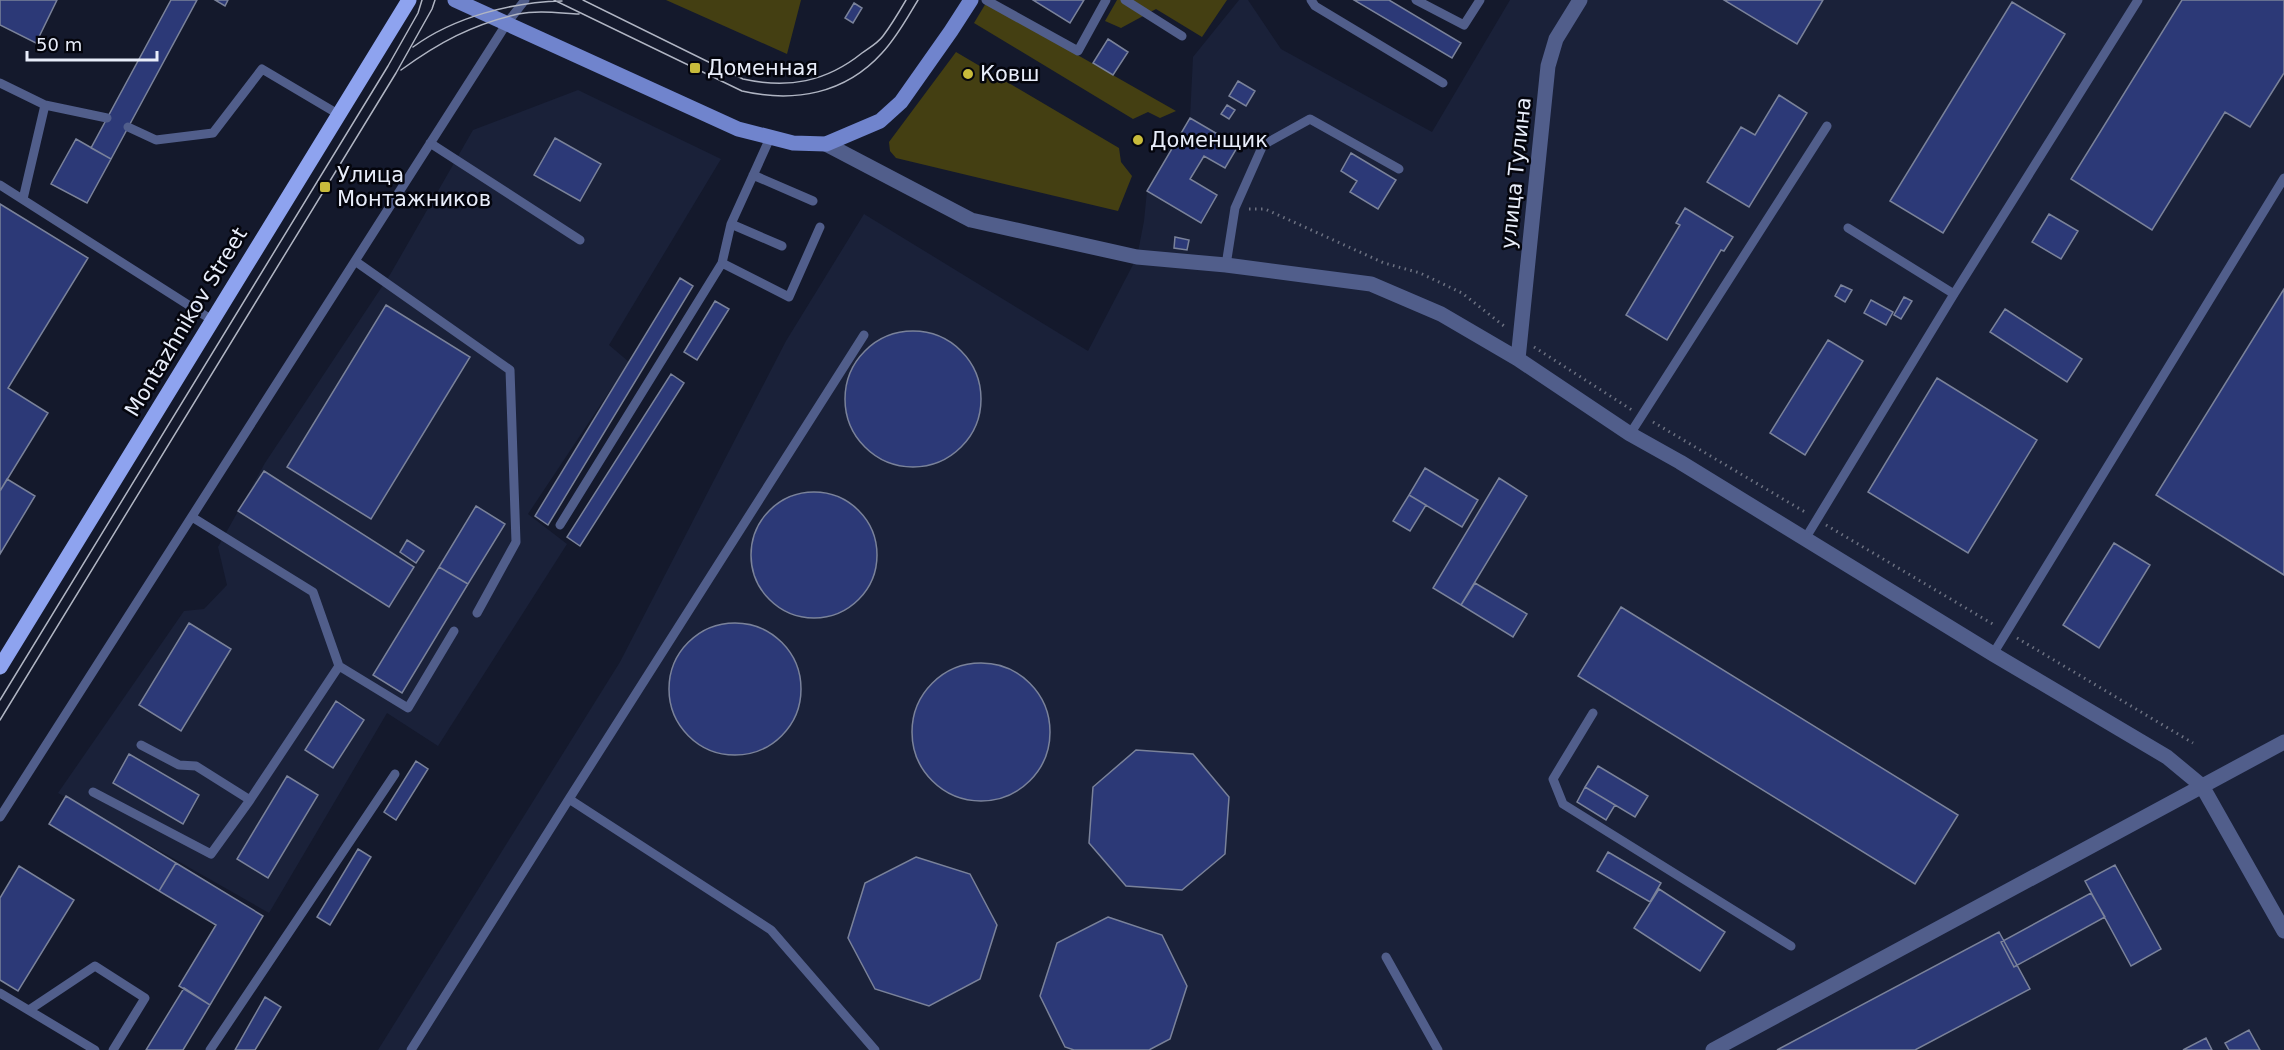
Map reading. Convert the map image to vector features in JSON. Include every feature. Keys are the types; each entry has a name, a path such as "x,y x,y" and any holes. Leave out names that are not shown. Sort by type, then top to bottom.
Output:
{"main road":[{"name":"Montazhnikov Street","path":"0,666 409,0"},
{"path":"455,0 738,129 793,143 826,144 880,121 901,102 951,32 970,0"}],"street":[{"name":"улица Тулина","path":"1518,359 1548,66 1556,39 1581,0"},
{"path":"826,144 971,220 1137,257 1226,265 1371,284 1441,314 1518,359 1630,434 2167,757 2202,786 2284,931"},
{"path":"1713,1050 2284,742"}],"lane":[{"path":"0,817 507,23 525,0"},
{"path":"986,0 1078,51 1106,0"},
{"path":"1125,0 1182,36"},
{"path":"1311,0 1315,6 1443,83"},
{"path":"1416,0 1464,25 1480,0"},
{"path":"1806,539 1953,294 2138,0"},
{"path":"128,127 156,140 213,133 262,69 338,114"},
{"path":"0,83 45,105 107,117"},
{"path":"23,199 45,105"},
{"path":"1226,265 1235,208 1263,145 1310,119 1399,169"},
{"path":"1630,434 1827,126"},
{"path":"560,525 722,263 731,224 770,138"},
{"path":"430,143 580,240"},
{"path":"753,175 813,201"},
{"path":"1993,654 2284,178"},
{"path":"0,185 212,320"},
{"path":"731,224 782,246"},
{"path":"722,263 789,297 820,227"},
{"path":"1848,228 1953,294"},
{"path":"355,261 510,370 516,542 477,613"},
{"path":"411,1050 864,335"},
{"path":"192,517 313,592 339,666 408,708 454,631"},
{"path":"93,792 210,854 250,800 339,666"},
{"path":"1593,714 1553,779 1563,804 1791,946"},
{"path":"141,745 179,765 196,766 250,800"},
{"path":"210,1050 395,774"},
{"path":"569,799 771,930 875,1050"},
{"path":"1386,957 1438,1050"},
{"path":"29,1010 95,966 145,998 113,1050"},
{"path":"0,993 95,1050"}],"path":[{"path":"1235,208 1265,209 1384,263 1420,273 1462,293 1521,338 1642,416 2193,743"}],"shaded area":[{"path":"666,0 801,0 787,54"},
{"path":"1117,0 1227,0 1202,37 1156,9 1121,28 1105,21"},
{"path":"1239,0 1248,0 1281,49 1432,132 1510,0 2284,0 2284,1050 378,1050 620,662 786,341 864,214 1088,351 1137,257 1147,191 1190,118 1193,57"},
{"path":"986,3 1176,111 1160,118 1148,112 1133,119 974,23"},
{"path":"956,52 1119,148 1121,162 1132,176 1118,211 896,158 890,151 889,142"},
{"path":"578,90 721,159 609,345 629,362 528,514 567,544 438,746 387,713 269,913 58,793 184,611 204,609 227,585 218,547 265,463 391,273 473,130"}],"building":[{"path":"0,0 57,0 36,43 0,25"},
{"path":"171,0 197,0 111,159 91,148"},
{"path":"215,0 228,0 225,6"},
{"path":"1033,0 1084,0 1070,23"},
{"path":"1354,0 1389,0 1461,43 1452,58"},
{"path":"1724,0 1823,0 1797,44"},
{"path":"2182,0 2284,0 2284,73 2250,127 2225,112 2152,230 2071,179"},
{"path":"2012,2 2065,34 1943,233 1890,201"},
{"path":"854,3 862,8 853,23 845,18"},
{"path":"1108,39 1128,52 1113,75 1093,63"},
{"path":"1238,81 1255,91 1246,106 1229,96"},
{"path":"1779,95 1807,113 1749,207 1707,182 1741,127 1755,135"},
{"path":"1227,105 1235,110 1229,119 1221,114"},
{"path":"1190,118 1238,146 1225,168 1204,156 1190,179 1217,195 1201,223 1147,191"},
{"path":"555,138 601,164 580,201 534,175"},
{"path":"76,139 111,159 87,203 51,184"},
{"path":"1351,153 1396,180 1378,209 1350,192 1357,181 1341,171"},
{"path":"0,204 88,258 8,388 48,413 0,491"},
{"path":"1685,208 1733,237 1724,251 1721,250 1667,340 1626,315 1680,225 1676,223"},
{"path":"2049,214 2078,231 2061,259 2032,242"},
{"path":"1175,237 1189,240 1187,250 1174,248"},
{"path":"680,278 693,286 548,525 535,516"},
{"path":"1841,285 1852,290 1845,302 1835,296"},
{"path":"2284,289 2284,575 2156,495"},
{"path":"1904,297 1912,301 1901,319 1894,315"},
{"path":"1871,300 1893,312 1886,325 1864,313"},
{"path":"715,301 729,309 697,360 684,352"},
{"path":"386,305 470,357 371,519 287,467"},
{"path":"2005,309 2082,359 2067,382 1990,332"},
{"path":"913,331 939,336 951,342 961,351 970,361 976,373 981,399 976,425 970,437 961,447 951,456 939,462 913,467 887,462 875,456 865,447 856,437 850,425 845,399 850,373 856,361 865,351 875,342 887,336"},
{"path":"1828,340 1863,361 1805,455 1770,433"},
{"path":"671,374 684,383 580,546 567,537"},
{"path":"1937,378 2037,440 1968,553 1868,492"},
{"path":"1425,468 1478,500 1462,527 1409,495"},
{"path":"264,471 414,567 389,607 238,511"},
{"path":"1499,478 1527,496 1461,605 1433,588"},
{"path":"7,479 35,496 0,554 0,491"},
{"path":"814,492 838,496 859,510 873,531 877,555 873,579 859,600 838,614 814,618 790,614 769,600 755,579 751,555 755,531 769,510 790,496"},
{"path":"1409,495 1426,505 1410,531 1393,521"},
{"path":"476,506 505,524 468,584 439,567"},
{"path":"407,540 424,551 416,563 400,552"},
{"path":"2114,543 2150,565 2099,648 2063,625"},
{"path":"439,567 468,584 402,693 373,675"},
{"path":"1475,583 1527,614 1513,637 1461,605"},
{"path":"1621,607 1958,815 1915,884 1578,676"},
{"path":"189,623 231,649 181,731 139,705"},
{"path":"735,623 760,628 781,643 796,664 801,689 796,714 781,735 760,750 735,755 710,750 689,735 674,714 669,689 674,664 689,643 710,628"},
{"path":"981,663 1008,668 1020,674 1030,683 1039,693 1045,705 1050,732 1045,759 1039,771 1030,781 1020,790 1008,796 981,801 954,796 942,790 932,781 923,771 917,759 912,732 917,705 923,693 932,683 942,674 954,668"},
{"path":"336,701 364,720 333,768 305,750"},
{"path":"1136,750 1193,754 1229,797 1225,854 1182,890 1126,886 1089,843 1093,787"},
{"path":"129,754 199,795 183,824 113,783"},
{"path":"416,761 428,769 396,820 384,812"},
{"path":"1598,766 1648,796 1635,817 1585,787"},
{"path":"287,776 318,795 268,878 237,859"},
{"path":"1585,787 1615,805 1606,820 1577,802"},
{"path":"66,796 176,863 159,891 49,824"},
{"path":"358,849 371,857 330,925 317,917"},
{"path":"1608,852 1661,883 1650,902 1597,871"},
{"path":"916,857 970,874 997,925 980,979 929,1006 875,989 848,938 865,883"},
{"path":"176,863 263,916 210,1005 179,986 216,925 159,891"},
{"path":"2115,865 2161,949 2131,966 2085,881"},
{"path":"19,866 74,900 18,991 0,980 0,898"},
{"path":"1659,889 1725,932 1700,971 1634,928"},
{"path":"2091,893 2105,917 2014,967 2001,942"},
{"path":"1108,917 1162,935 1187,986 1170,1039 1149,1050 1074,1050 1065,1047 1040,996 1057,943"},
{"path":"1999,932 2030,989 1915,1050 1777,1050"},
{"path":"184,988 210,1005 183,1050 146,1050"},
{"path":"265,997 281,1007 255,1050 235,1050"},
{"path":"2249,1030 2260,1050 2229,1050 2225,1043"},
{"path":"2206,1038 2212,1050 2183,1050"}],"tram line":[{"path":"0,700 388,66 418,13 422,0"},
{"path":"0,720 396,73 435,0"},
{"path":"554,0 742,91 781,96 818,92 852,78 882,53 902,27 918,0"},
{"path":"583,0 743,79 776,83 806,81 835,71 848,63 881,39 906,0"},
{"path":"413,47 447,27 484,13 523,4 562,1"},
{"path":"401,70 456,36 486,23 533,12 579,14"}],"place":[{"name":"Доменная","path":"695,68"},
{"name":"Ковш","path":"968,74"},
{"name":"Доменщик","path":"1138,140"},
{"name":"Улица Монтажников","path":"325,187"}]}
